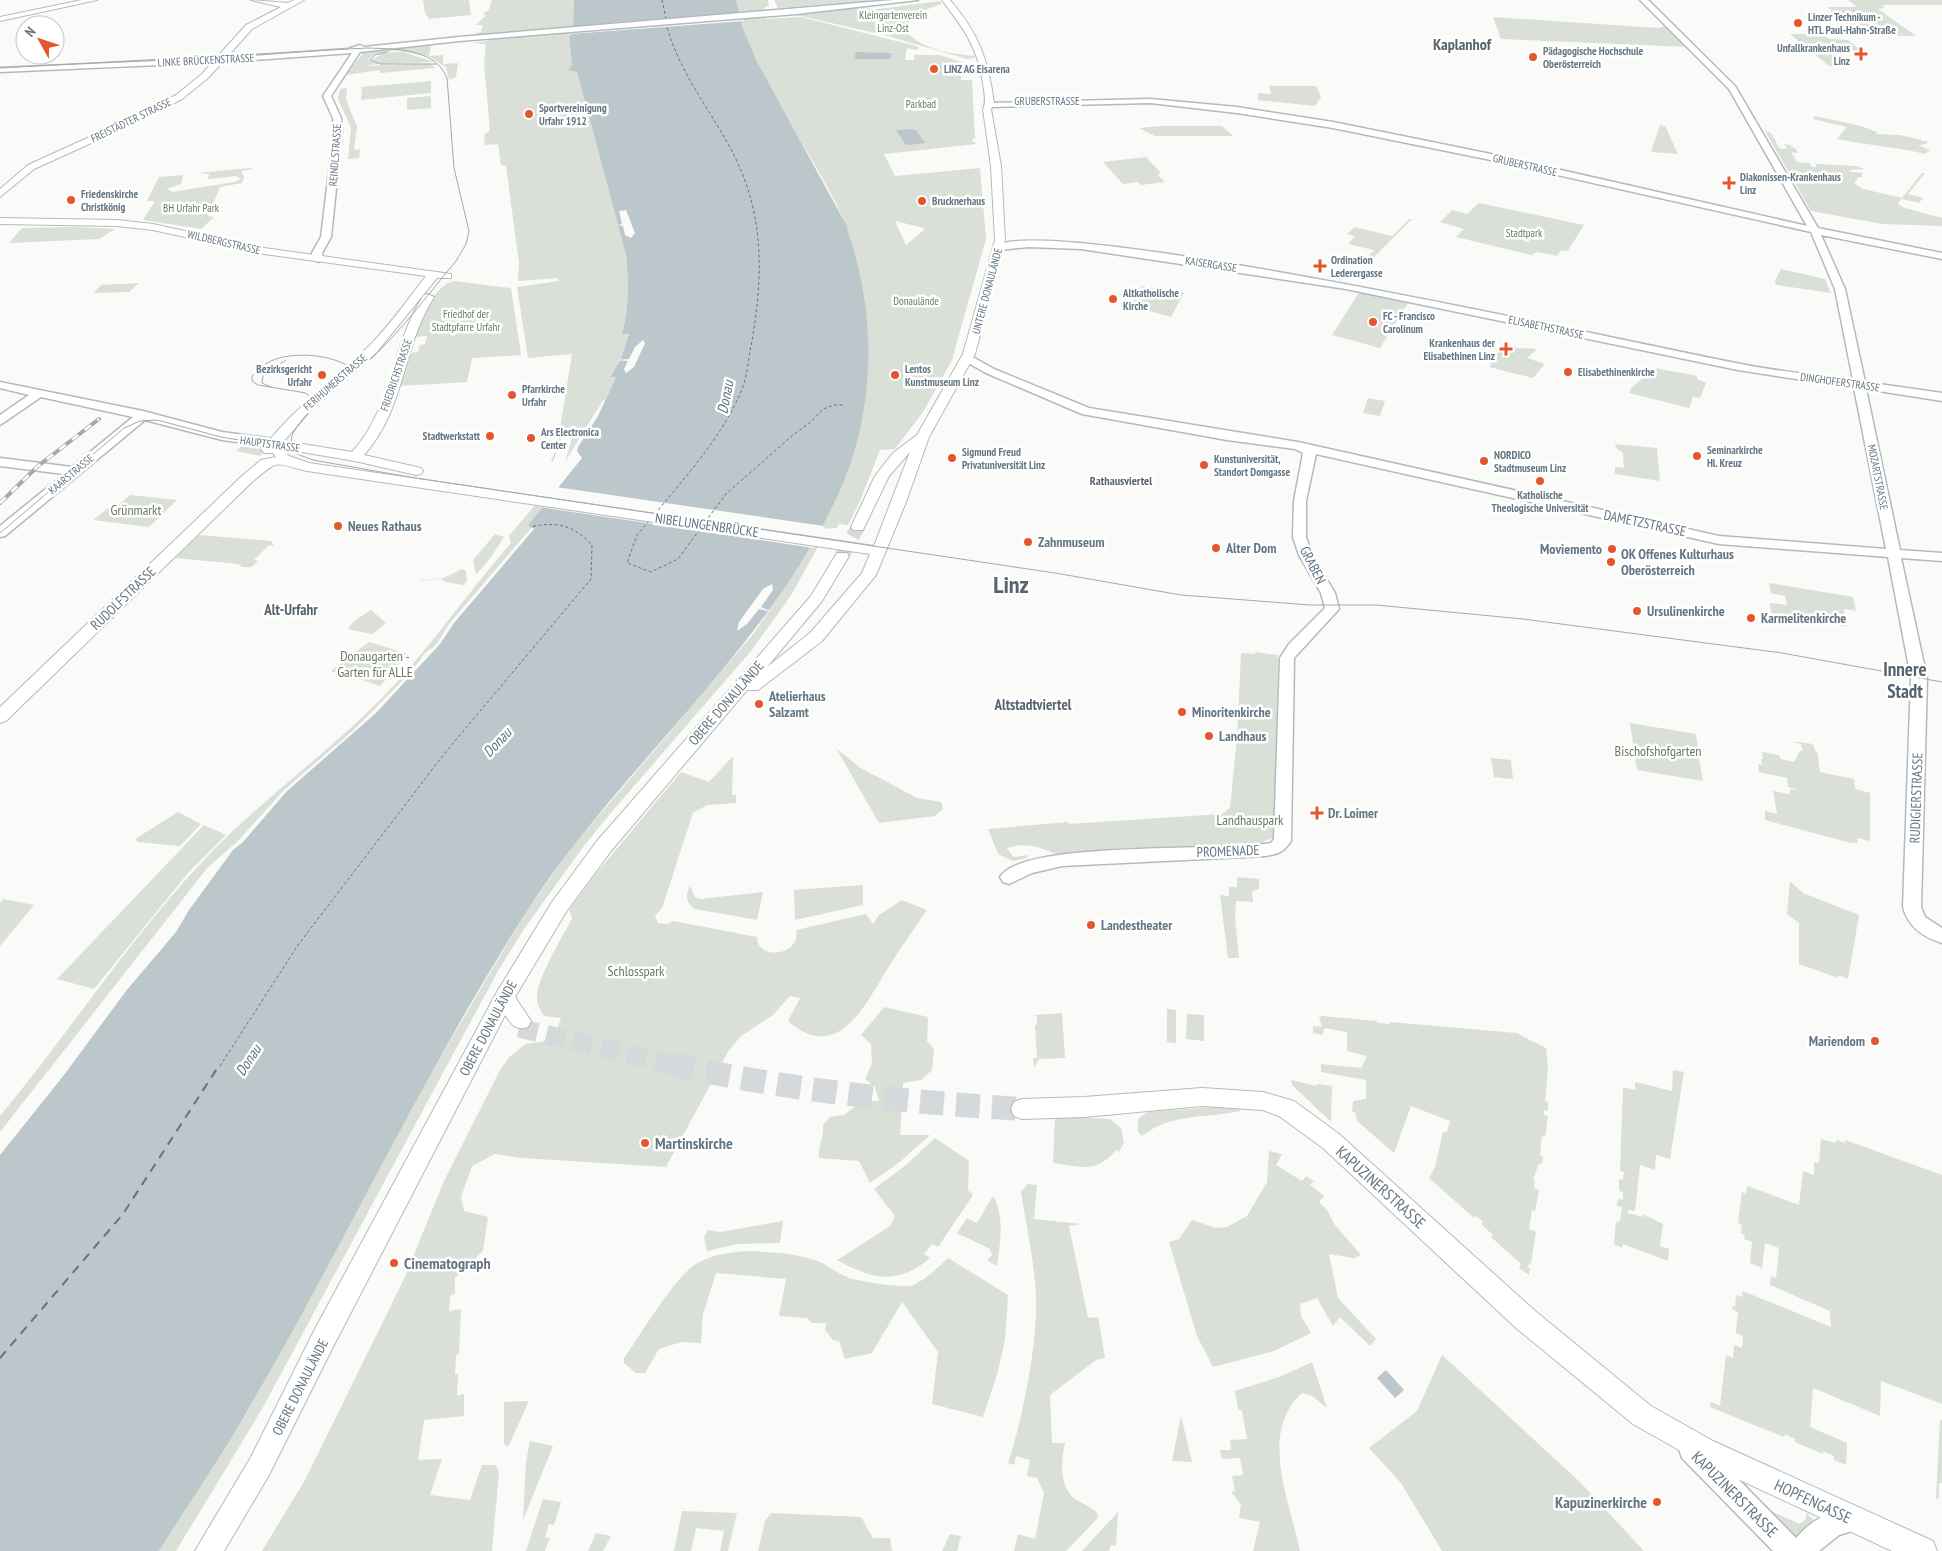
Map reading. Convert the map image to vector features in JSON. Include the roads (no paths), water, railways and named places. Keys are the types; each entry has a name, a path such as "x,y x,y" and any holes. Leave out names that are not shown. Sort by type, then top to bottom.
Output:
{"main road":[{"path":"0,18 84,0"},
{"path":"0,18 93,0"},
{"path":"256,0 288,6"},
{"name":"FREISTÄDTER STRASSE","path":"0,194 31,167 141,117 179,97 202,80 249,28 300,0"},
{"name":"FREISTÄDTER STRASSE","path":"288,6 307,0"},
{"name":"LINKE BRÜCKENSTRASSE","path":"0,66 359,49 489,36 764,15 914,0"},
{"name":"UNTERE DONAULÄNDE","path":"725,704 805,647 824,629 850,595 865,581 882,546 922,437 967,358 999,242 992,132 988,109 990,103 984,56 967,24 946,0"},
{"name":"MOZARTSTRASSE","path":"1644,0 1730,84 1815,231 1836,277 1860,386 1918,677"},
{"name":"LINKE BRÜCKENSTRASSE","path":"0,70 359,49"},
{"name":"REINDLSTRASSE","path":"318,257 324,253 327,246 325,241 338,127 327,96 359,49"},
{"name":"GRUBERSTRASSE","path":"990,103 1150,101 1196,104 1333,125 1486,156 1815,231"},
{"name":"WILDBERGSTRASSE","path":"0,221 108,223 153,227 247,248 440,275"},
{"name":"KAISERGASSE","path":"999,242 1123,250 1354,288"},
{"name":"FRIEDRICHSTRASSE","path":"355,457 374,435 389,402 417,314 440,275"},
{"name":"FERIHUMERSTRASSE","path":"274,444 305,408 372,350 440,275"},
{"name":"ELISABETHSTRASSE","path":"1354,288 1738,367"},
{"path":"967,358 990,371 1080,408 1116,417"},
{"name":"DINGHOFERSTRASSE","path":"1738,367 1942,397"},
{"path":"960,373 977,369 990,371"},
{"path":"0,421 38,394"},
{"name":"HAUPTSTRASSE","path":"38,394 142,415 222,436 355,457 407,470 538,495"},
{"name":"KAARSTRASSE","path":"0,533 142,415"},
{"path":"1169,426 1298,446 1351,459"},
{"name":"UNTERE DONAULÄNDE","path":"858,527 883,472 902,450 922,437"},
{"path":"274,444 284,459"},
{"name":"RUDOLFSTRASSE","path":"247,478 274,444"},
{"path":"1298,446 1308,451 1310,455 1307,466"},
{"path":"894,460 917,451"},
{"name":"HAUPTSTRASSE","path":"284,459 307,466 538,495"},
{"name":"RUDOLFSTRASSE","path":"0,717 247,478 266,463 284,459"},
{"path":"1307,466 1324,459 1351,459"},
{"name":"DAMETZSTRASSE","path":"1351,459 1734,542 1942,557"},
{"name":"GRABEN","path":"1307,466 1301,492 1300,542 1331,604"},
{"path":"883,472 894,470 908,474"},
{"name":"NIBELUNGENBRÜCKE","path":"538,495 882,546"},
{"name":"OBERE DONAULÄNDE","path":"209,1551 260,1466 324,1338 504,998 559,907 604,846 820,594 842,556"},
{"path":"799,619 824,629"},
{"path":"761,662 824,629"},
{"name":"RUDIGIERSTRASSE","path":"1918,677 1912,907 1916,919 1923,926 1942,936"},
{"path":"492,1021 520,1024 504,998"},
{"name":"KAPUZINERSTRASSE","path":"1022,1109 1084,1107 1202,1097 1263,1101 1286,1108 1308,1122 1349,1157 1525,1319 1629,1406 1704,1450"},
{"name":"KAPUZINERSTRASSE","path":"1679,1437 1791,1551"},
{"name":"HOPFENGASSE","path":"1704,1450 1922,1551"},
{"path":"1802,1551 1814,1536 1828,1525 1854,1519"}],"street":[{"name":"GRUBERSTRASSE","path":"1815,231 1942,256"},
{"name":"HAUPTSTRASSE","path":"0,386 38,394"},
{"path":"1116,417 1169,426"},
{"path":"0,462 75,470"},
{"name":"PROMENADE","path":"1009,877 1033,866 1062,860 1266,850 1279,845 1284,837 1287,658 1294,647 1330,613 1331,604"}],"water":[{"name":"Donau","path":"574,0 736,0 742,26 757,62 848,228 857,262 864,296 868,331 868,365 865,400 859,434 849,467 836,499 805,557 768,611 728,663 560,863 523,917 451,1038 249,1408 159,1551 0,1551 0,1155 64,1075 126,991 176,932 189,910 233,850 243,842 286,792 376,713 440,644 454,623 534,529 528,525 582,458 577,451 578,447 598,416 616,377 610,377 621,359 629,334 622,334 628,294 626,255 577,72 568,70 572,65 569,37 574,32"},
{"path":"856,52 892,53 890,59 854,59"},
{"path":"896,130 916,130 925,143 906,145"},
{"path":"1386,1370 1404,1390 1395,1398 1377,1378"}],"tunnel":[{"path":"842,556 858,527"},
{"path":"519,1028 677,1066"},
{"path":"671,1064 758,1081 846,1094 1022,1109"}],"tram line":[{"path":"0,68 367,48 413,52 433,61 441,68 447,78 454,168 469,231 466,244 456,261 387,343 349,376"},
{"path":"387,52 375,55 370,60 380,64 436,64"},
{"path":"311,408 314,401 306,393 258,385 252,381 252,376 271,361 301,355 335,360 352,369 349,376"},
{"path":"271,387 262,383 263,376 286,360"},
{"path":"300,452 292,442 293,433 310,411 349,376"},
{"path":"0,533 124,428 140,421 157,420 221,437 275,446 313,460 409,477 1055,573 1181,595 1310,605 1376,605 1523,619 1782,653 1942,682"}],"railway":[{"path":"0,503 38,466 99,419"}],"place":[{"name":"Linzer Technikum - HTL Paul-Hahn-Straße","path":"1798,23"},
{"name":"Unfallkrankenhaus Linz","path":"1861,54"},
{"name":"Pädagogische Hochschule Oberösterreich","path":"1533,57"},
{"name":"LINZ AG Eisarena","path":"934,69"},
{"name":"Sportvereinigung Urfahr 1912","path":"529,114"},
{"name":"Diakonissen-Krankenhaus Linz","path":"1729,183"},
{"name":"Friedenskirche Christkönig","path":"71,200"},
{"name":"Brucknerhaus","path":"922,201"},
{"name":"Ordination Lederergasse","path":"1320,266"},
{"name":"Altkatholische Kirche","path":"1113,299"},
{"name":"FC - Francisco Carolinum","path":"1373,322"},
{"name":"Krankenhaus der Elisabethinen Linz","path":"1506,349"},
{"name":"Elisabethinenkirche","path":"1568,372"},
{"name":"Bezirksgericht Urfahr","path":"322,375"},
{"name":"Lentos Kunstmuseum Linz","path":"895,375"},
{"name":"Pfarrkirche Urfahr","path":"512,395"},
{"name":"Stadtwerkstatt","path":"490,436"},
{"name":"Ars Electronica Center","path":"531,438"},
{"name":"Seminarkirche Hl. Kreuz","path":"1697,456"},
{"name":"Sigmund Freud Privatuniversität Linz","path":"952,458"},
{"name":"NORDICO Stadtmuseum Linz","path":"1484,461"},
{"name":"Kunstuniversität, Standort Domgasse","path":"1204,465"},
{"name":"Katholische Theologische Universität","path":"1540,481"},
{"name":"Neues Rathaus","path":"338,526"},
{"name":"Zahnmuseum","path":"1028,542"},
{"name":"Alter Dom","path":"1216,548"},
{"name":"Moviemento","path":"1612,549"},
{"name":"OK Offenes Kulturhaus Oberösterreich","path":"1611,562"},
{"name":"Ursulinenkirche","path":"1637,611"},
{"name":"Karmelitenkirche","path":"1751,618"},
{"name":"Atelierhaus Salzamt","path":"759,704"},
{"name":"Minoritenkirche","path":"1182,712"},
{"name":"Landhaus","path":"1209,736"},
{"name":"Dr. Loimer","path":"1317,813"},
{"name":"Landestheater","path":"1091,925"},
{"name":"Mariendom","path":"1875,1041"},
{"name":"Martinskirche","path":"645,1143"},
{"name":"Cinematograph","path":"394,1263"},
{"name":"Kapuzinerkirche","path":"1657,1502"}],"district":[{"name":"Kaplanhof","path":"1462,44"},
{"name":"Rathausviertel","path":"1121,480"},
{"name":"Linz","path":"1011,584"},
{"name":"Alt-Urfahr","path":"291,609"},
{"name":"Innere Stadt","path":"1905,680"},
{"name":"Altstadtviertel","path":"1033,704"}],"park label":[{"name":"Kleingartenverein Linz-Ost","path":"893,21"},
{"name":"Parkbad","path":"921,104"},
{"name":"BH Urfahr Park","path":"191,208"},
{"name":"Stadtpark","path":"1524,233"},
{"name":"Donaulände","path":"916,301"},
{"name":"Friedhof der Stadtpfarre Urfahr","path":"466,320"},
{"name":"Grünmarkt","path":"136,510"},
{"name":"Donaugarten - Garten für ALLE","path":"375,664"},
{"name":"Bischofshofgarten","path":"1658,751"},
{"name":"Landhauspark","path":"1250,820"},
{"name":"Schlosspark","path":"636,971"}]}
